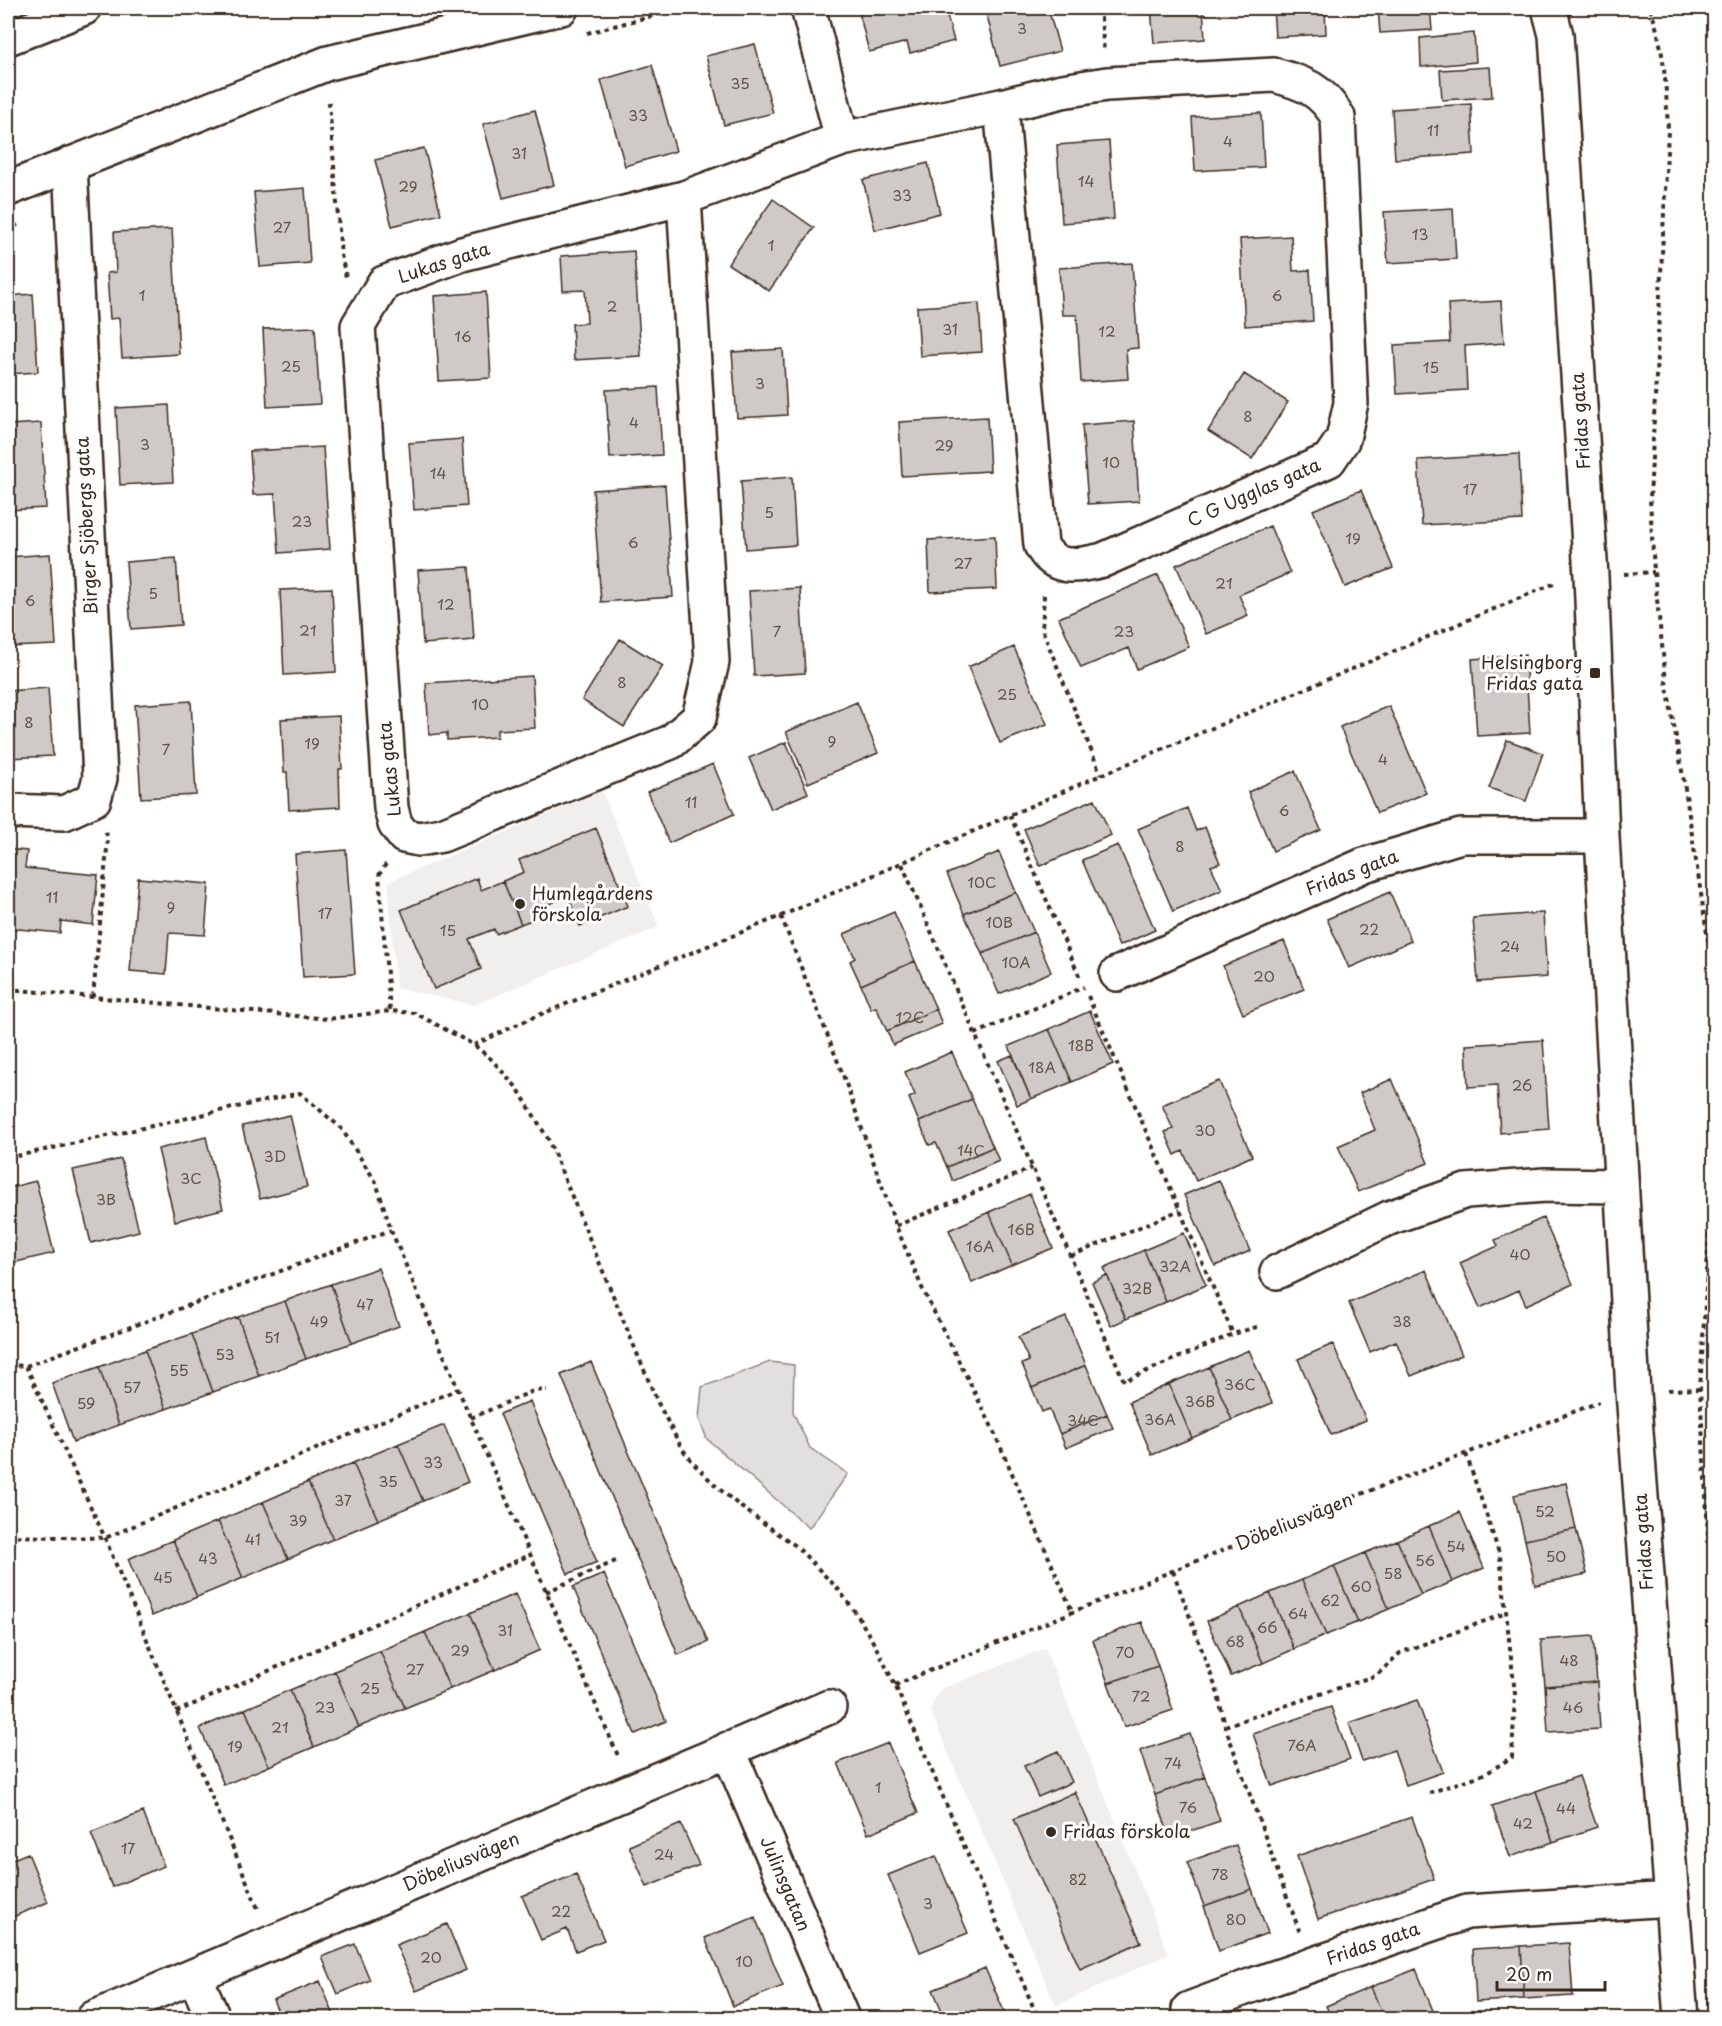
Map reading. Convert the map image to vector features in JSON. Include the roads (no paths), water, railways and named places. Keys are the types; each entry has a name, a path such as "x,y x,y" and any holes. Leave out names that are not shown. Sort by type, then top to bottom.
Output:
{"street":[{"path":"8,38 84,8"},
{"path":"8,189 327,63 561,8"},
{"path":"808,8 842,139"},
{"name":"Fridas gata","path":"1549,8 1556,35 1591,576 1620,1186 1633,1392 1681,2019"},
{"name":"C G Ugglas gata","path":"842,139 1062,91 1107,84 1274,75 1312,88 1328,101 1338,117 1351,403 1343,439 1329,459 1103,560 1080,566 1058,564 1046,556 1041,546 1001,106"},
{"name":"Lukas gata","path":"684,198 712,662 699,718 671,742 442,835 419,839 404,836 395,824 391,808 358,326 384,284 462,254 684,198 842,139"},
{"name":"Birger Sjöbergs gata","path":"8,811 64,813 94,799 100,778 70,164"},
{"name":"Fridas gata","path":"1117,974 1364,865 1461,836 1602,836"},
{"path":"1277,1272 1389,1218 1466,1191 1545,1185 1620,1186"},
{"name":"Döbeliusvägen","path":"94,2019 829,1707"},
{"name":"Julinsgatan","path":"728,1749 842,2019"},
{"name":"Fridas gata","path":"1189,2010 1467,1912 1671,1899"},
{"path":"195,1976 213,2019"}],"place":[{"name":"Helsingborg Fridas gata","path":"1595,673"},
{"name":"Humlegårdens förskola","path":"520,904"},
{"name":"Fridas förskola","path":"1051,1832"}]}
